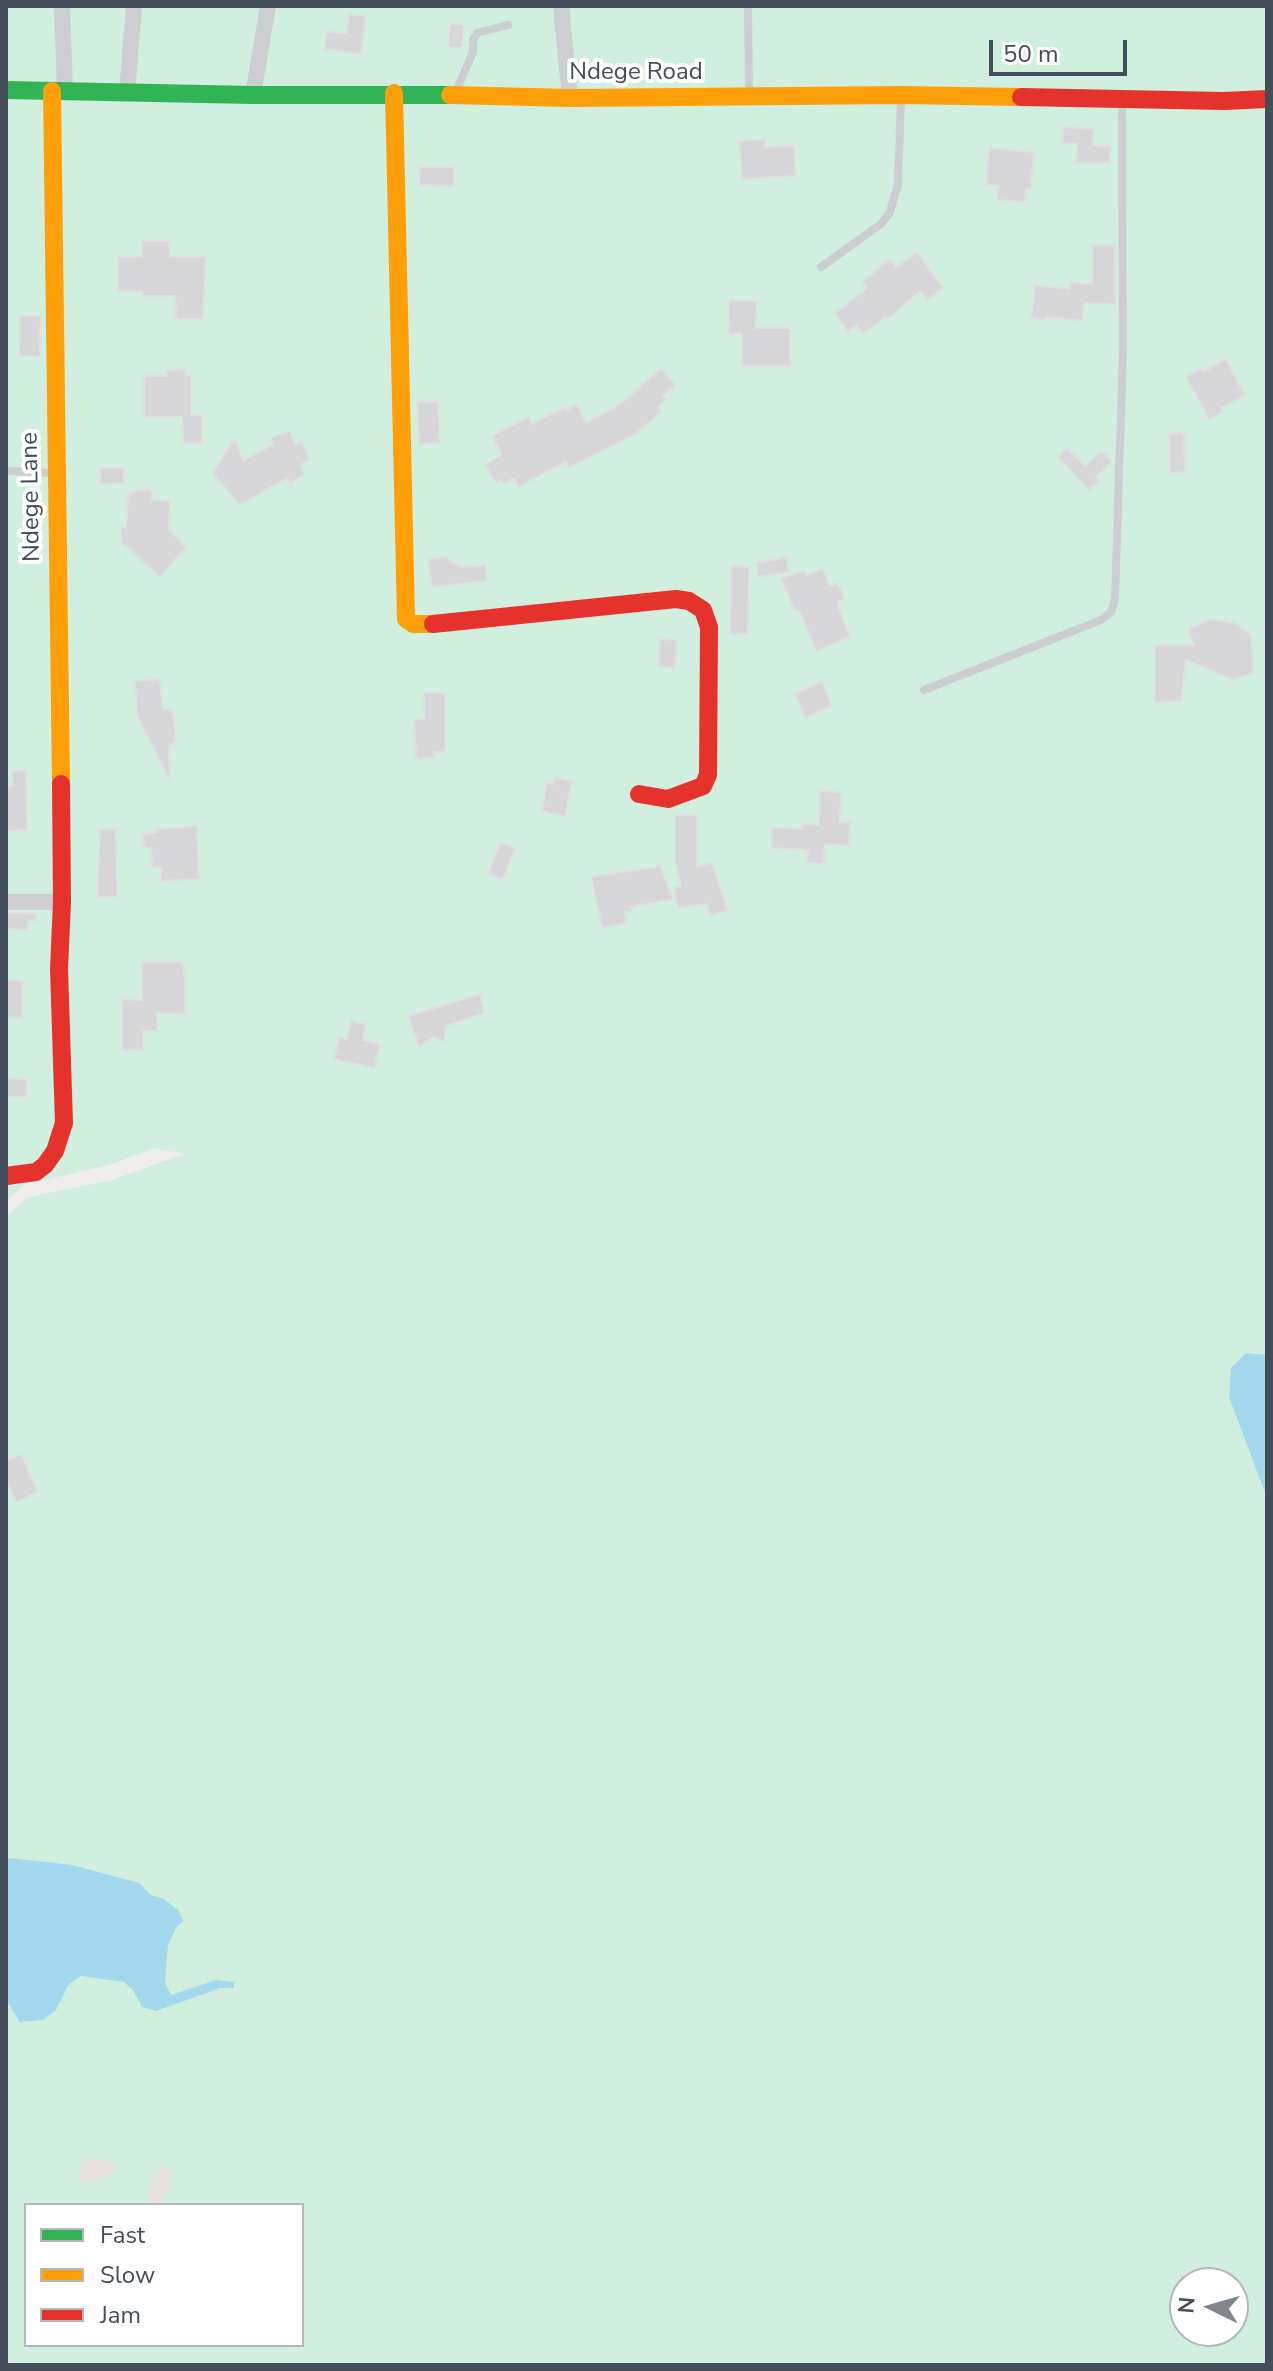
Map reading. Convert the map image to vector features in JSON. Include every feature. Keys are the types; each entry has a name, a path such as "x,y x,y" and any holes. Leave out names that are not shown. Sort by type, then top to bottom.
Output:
{"street":[{"path":"58,91 62,6"},
{"path":"127,92 134,6"},
{"path":"253,95 268,6"},
{"path":"561,6 570,98"},
{"name":"Ndege Road","path":"6,90 253,95 394,93 570,98 901,95 1267,99"},
{"name":"Ndege Lane","path":"6,1176 36,1172 45,1165 55,1151 64,1123 59,969 62,902 55,473 58,91"},
{"path":"394,93 406,619 422,625 676,599 689,601 703,610 709,627 708,775 703,786 668,799 639,794"},
{"path":"6,902 62,902"}],"lane":[{"path":"748,6 749,96"},
{"path":"455,95 473,52 473,40 477,33 508,25"},
{"path":"821,267 881,224 890,212 898,184 901,95"},
{"path":"924,690 1101,620 1111,612 1115,599 1123,350 1122,99"},
{"path":"6,471 55,473"}],"green space":[{"path":"6,6 1267,6 1267,2365 6,2365 6,1216 29,1197 112,1180 184,1154 154,1148 110,1165 26,1184 6,1201"}],"sand":[{"path":"90,2158 110,2161 116,2165 115,2172 88,2183 79,2180 82,2165"},
{"path":"161,2167 168,2168 172,2173 173,2185 158,2203 149,2200 147,2195 151,2178"}],"water":[{"path":"1246,1353 1267,1355 1267,1498 1229,1397 1231,1368"},
{"path":"6,1860 72,1865 139,1883 151,1895 164,1899 178,1910 183,1921 168,1945 165,1983 171,1995 216,1980 234,1982 234,1988 220,1988 156,2011 142,2007 133,1990 124,1982 81,1976 69,1984 56,2010 43,2020 20,2022 6,2000"}],"building":[{"path":"349,14 366,16 361,54 324,49 327,31 346,34"},
{"path":"450,24 464,25 462,48 448,47"},
{"path":"1063,127 1094,129 1093,146 1110,146 1110,163 1076,163 1077,144 1062,143"},
{"path":"765,139 765,147 794,145 796,176 742,179 739,141"},
{"path":"989,148 1034,152 1031,189 1026,189 1025,202 997,200 998,186 986,185"},
{"path":"420,167 454,167 454,186 419,185"},
{"path":"142,241 169,241 170,257 206,257 203,319 176,319 175,296 142,296 142,291 118,291 118,257 142,257"},
{"path":"1092,245 1115,245 1115,304 1084,303 1082,321 1031,318 1035,285 1069,289 1070,282 1092,284"},
{"path":"917,252 943,288 927,300 920,291 887,320 886,317 863,334 856,325 848,332 835,313 867,288 862,282 890,259 896,267"},
{"path":"729,300 757,301 756,328 790,328 790,366 742,366 742,334 728,334"},
{"path":"20,315 41,316 40,357 19,356"},
{"path":"1226,359 1245,395 1221,408 1223,412 1209,419 1186,377"},
{"path":"661,368 676,385 663,396 666,400 658,407 662,411 636,434 569,468 566,462 518,487 514,478 504,484 501,480 496,483 485,465 502,455 492,436 529,417 532,424 577,404 586,422 619,405"},
{"path":"185,369 185,375 191,375 191,415 202,415 202,443 183,443 182,417 144,417 144,376 167,376 166,370"},
{"path":"417,402 438,402 440,443 419,444"},
{"path":"290,431 295,444 302,442 310,459 301,465 304,475 290,483 287,478 240,505 212,473 235,438 243,461 273,444 271,438"},
{"path":"1184,433 1185,472 1170,473 1169,434"},
{"path":"1067,448 1085,466 1102,451 1112,462 1096,477 1100,481 1089,490 1058,457"},
{"path":"124,467 124,483 100,484 100,468"},
{"path":"140,489 152,491 152,500 170,501 169,530 186,547 160,578 126,545 121,544 121,527 126,528 128,494"},
{"path":"447,557 463,567 486,565 487,581 432,587 428,559"},
{"path":"787,557 789,572 758,577 756,563"},
{"path":"731,566 749,567 748,634 730,634"},
{"path":"823,568 830,586 838,583 845,599 838,602 850,637 816,651 799,610 795,611 781,579 804,570 806,575"},
{"path":"1210,619 1235,623 1251,635 1254,672 1233,680 1186,660 1181,701 1155,702 1155,647 1150,645 1194,645 1188,629"},
{"path":"660,639 677,640 675,668 658,667"},
{"path":"160,679 163,709 173,712 176,742 169,746 170,781 137,716 135,681"},
{"path":"822,681 832,706 805,718 795,694"},
{"path":"424,692 445,693 445,752 434,752 435,758 416,759 414,719 424,719"},
{"path":"26,770 27,830 6,831 6,787 12,786 12,771"},
{"path":"555,778 572,781 565,816 542,811 547,782 554,784"},
{"path":"820,791 841,792 840,822 850,822 849,846 825,844 824,864 807,863 808,850 771,848 772,827 801,829 802,824 819,825"},
{"path":"675,815 697,815 697,867 712,862 728,911 710,915 707,904 678,908 674,888 681,886 675,861"},
{"path":"197,826 199,879 161,881 161,867 152,868 151,848 144,848 143,835 157,832 157,829"},
{"path":"100,829 116,829 117,897 97,897"},
{"path":"500,842 515,848 503,880 488,874"},
{"path":"660,866 673,899 631,907 631,912 625,912 627,923 602,928 591,877"},
{"path":"6,913 36,913 36,921 29,920 27,930 6,929"},
{"path":"142,962 182,962 185,1014 157,1013 157,1031 143,1031 143,1050 122,1050 122,999 142,1000"},
{"path":"6,980 23,981 22,1018 6,1017"},
{"path":"480,994 484,1013 446,1026 444,1042 434,1037 419,1047 408,1016"},
{"path":"351,1021 366,1024 363,1040 380,1044 375,1068 334,1059 339,1037 347,1039"},
{"path":"6,1078 27,1079 26,1097 6,1097"},
{"path":"21,1454 38,1492 16,1502 6,1480 6,1461"}],"traffic: fast":[{"path":"6,90 450,95"}],"traffic: slow":[{"path":"52,91 61,784"},
{"path":"394,93 406,619 413,624 433,624"},
{"path":"450,95 570,98 1021,97"}],"traffic: jam":[{"path":"1021,97 1267,99"},
{"path":"433,624 676,599 689,601 703,610 709,627 708,775 703,786 668,799 639,794"},
{"path":"6,1176 36,1172 45,1165 55,1151 64,1123 59,969 61,784"}]}
